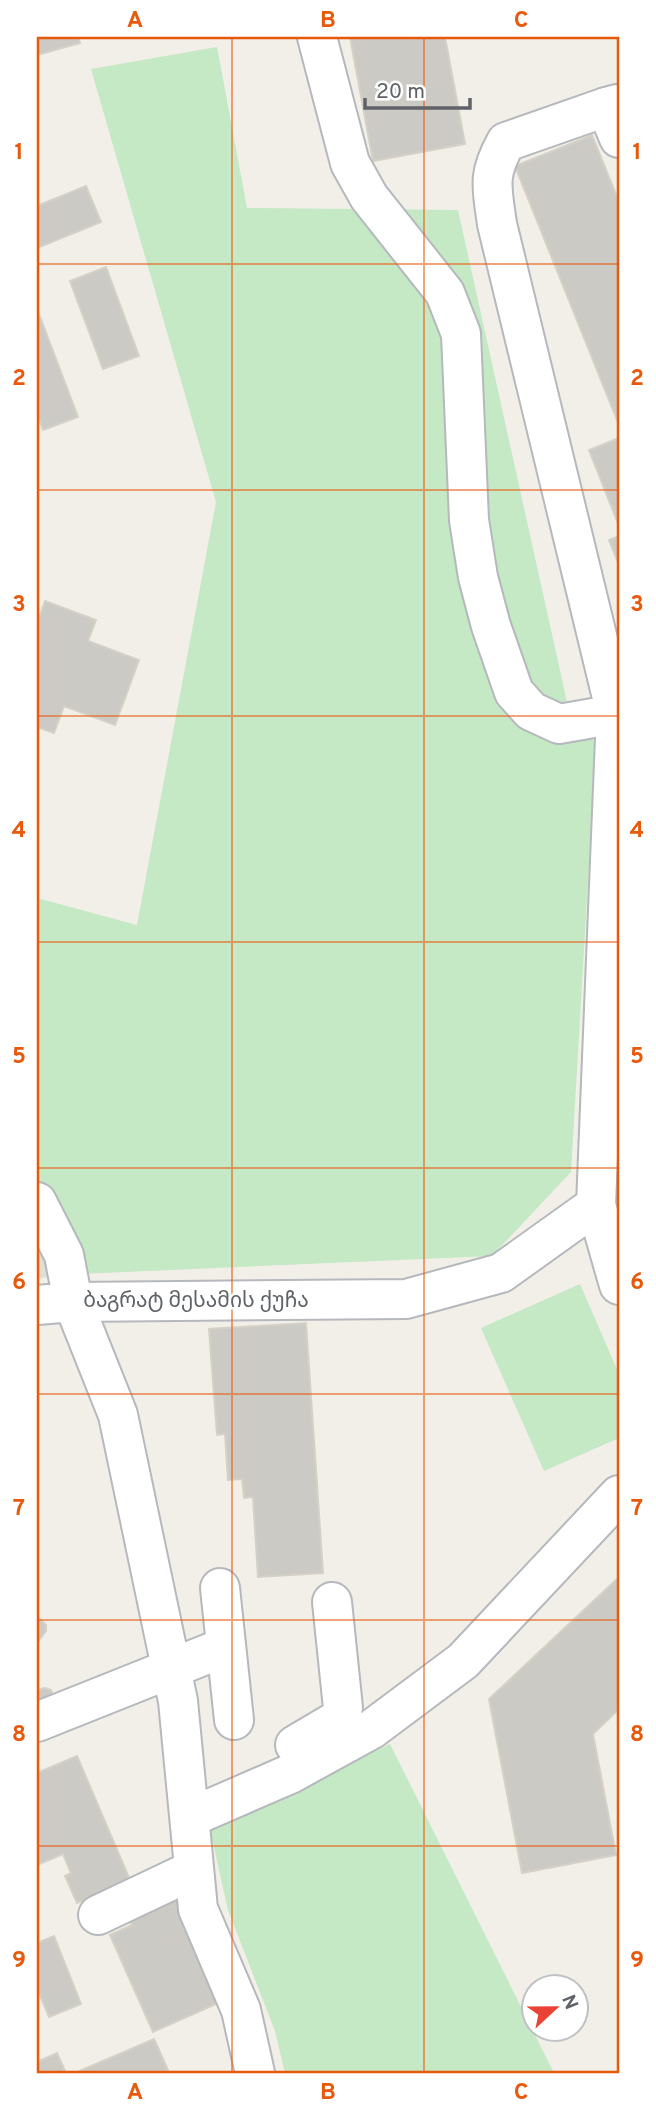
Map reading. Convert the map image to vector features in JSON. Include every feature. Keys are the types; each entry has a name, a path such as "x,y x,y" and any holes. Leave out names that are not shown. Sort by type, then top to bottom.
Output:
{"street":[{"path":"317,37 350,163 369,197 445,293 461,334 469,520 478,577 514,692 531,710 559,724 618,713"},
{"path":"615,117 506,142 495,162 491,177 497,224 618,713 596,1205 619,1285"},
{"path":"37,1202 64,1255 55,1304"},
{"name":"ბაგრატ მესამის ქუჩა","path":"255,2073 240,2010 198,1909 178,1701 118,1415 55,1304 406,1299 501,1273 596,1205"},
{"path":"191,1817 290,1773 372,1729 463,1661 619,1495"},
{"path":"220,1588 234,1720"},
{"path":"290,1773 285,1759 290,1748 339,1718 343,1708 331,1602"},
{"path":"37,1722 225,1647"},
{"path":"98,1915 193,1870"}],"shaded area":[{"path":"37,1239 53,1276 37,1279"}],"green space":[{"path":"217,47 247,208 458,210 567,702 596,744 571,1172 492,1256 79,1274 37,1180 37,898 137,925 216,502 91,69"},
{"path":"580,1284 619,1374 619,1438 544,1471 481,1328"},
{"path":"390,1744 520,2005 520,2044 540,2044 554,2073 285,2073 275,2031 228,1910 210,1830"}],"building":[{"path":"37,37 78,37 80,43 37,55"},
{"path":"350,37 445,37 465,144 373,161"},
{"path":"592,135 619,202 619,425 515,166"},
{"path":"86,186 101,222 37,248 37,206"},
{"path":"106,267 139,356 103,369 70,281"},
{"path":"37,309 78,417 43,430 37,413"},
{"path":"619,438 619,526 589,450"},
{"path":"619,536 619,565 609,540"},
{"path":"45,601 96,620 88,641 139,660 115,725 64,706 54,733 37,727 37,624"},
{"path":"306,1323 323,1573 258,1577 253,1497 244,1498 242,1479 228,1480 225,1434 217,1435 209,1329"},
{"path":"619,1577 619,1709 593,1734 616,1855 522,1873 489,1699"},
{"path":"37,1616 46,1625 46,1631 37,1643"},
{"path":"37,1690 51,1690 55,1700 37,1716"},
{"path":"77,1756 130,1880 77,1903 65,1876 71,1873 63,1854 37,1865 37,1773"},
{"path":"174,1884 225,2000 153,2032 110,1935 132,1925 123,1907"},
{"path":"54,1936 81,2004 49,2017 37,1988 37,1943"},
{"path":"154,2039 168,2070 161,2073 75,2073"},
{"path":"57,2053 66,2073 37,2073 37,2062"}]}
